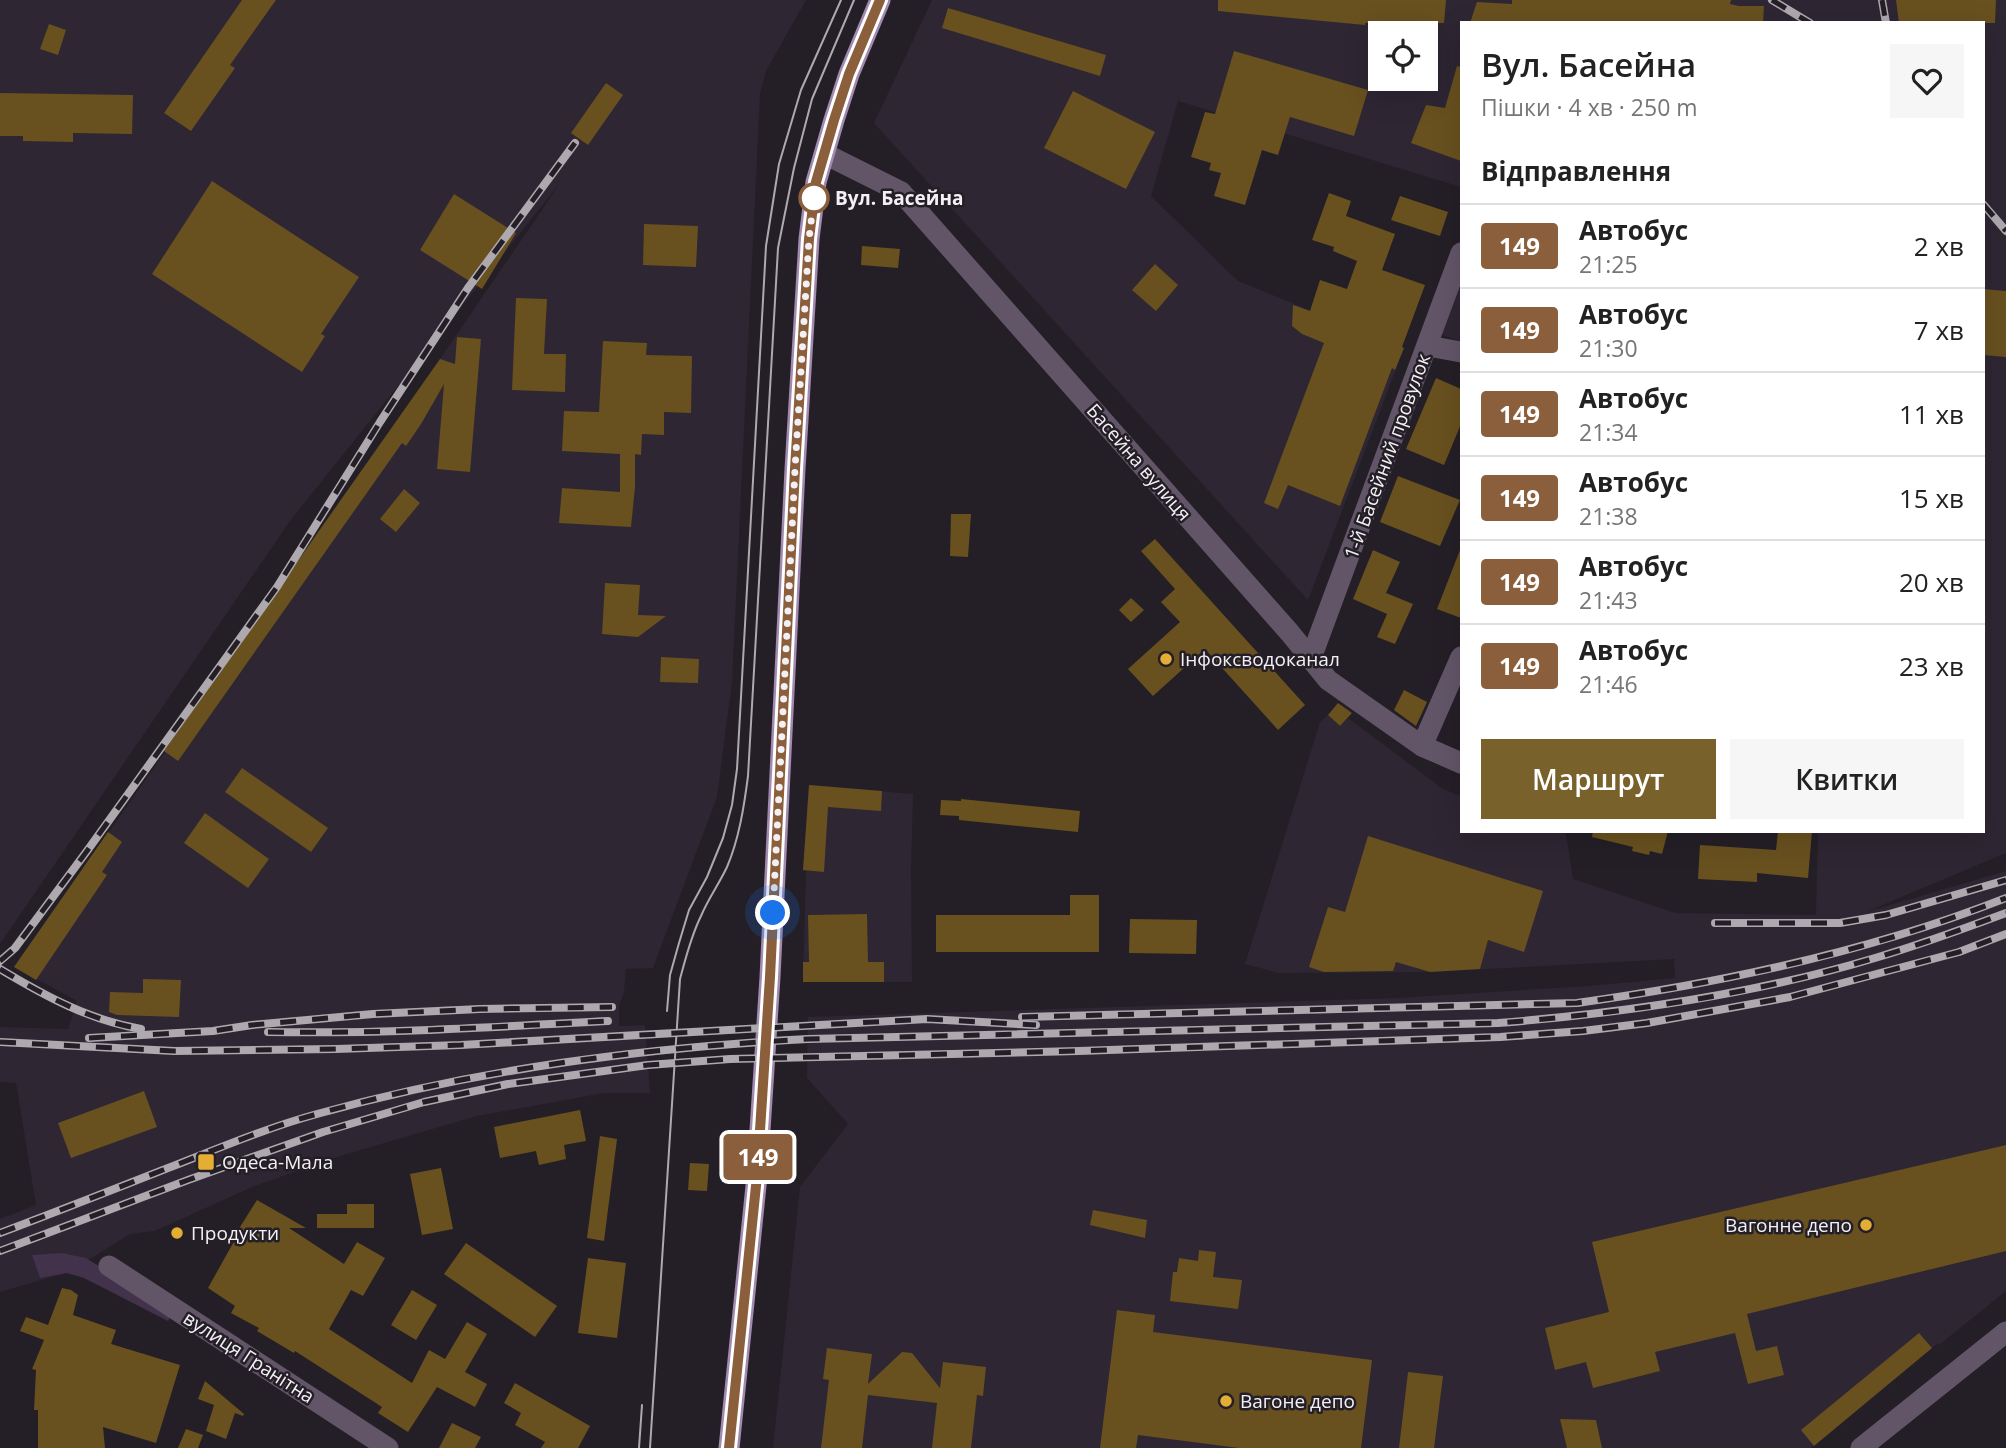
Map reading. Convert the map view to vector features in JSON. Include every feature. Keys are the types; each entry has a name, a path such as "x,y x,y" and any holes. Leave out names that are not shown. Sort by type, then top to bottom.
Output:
{"main road":[{"path":"729,1448 757,1176 809,239 816,182 849,74 880,0"}],"street":[{"name":"Басейна вулиця","path":"825,154 901,192 1328,680 1422,746 1460,763"},
{"name":"1-й Басейний провулок","path":"1311,658 1460,256"},
{"path":"1428,346 1460,352"},
{"path":"1422,746 1460,659"},
{"name":"вулиця Гранітна","path":"109,1266 388,1448"},
{"path":"1861,1448 2006,1332"}],"shaded area":[{"path":"0,0 806,0 766,71 760,94 732,682 717,797 653,968 626,969 624,992 619,1006 619,1026 645,1025 650,1093 604,1093 477,1116 340,1156 252,1187 155,1231 130,1234 69,1272 0,1292 0,1219 36,1205 16,1083 0,1082 0,1027 68,1029 77,1001 14,967 388,435 561,182 290,521 0,944"},
{"path":"932,0 2006,0 2006,853 1866,912 2006,871 2006,1291 1939,1345 1938,1343 1811,1448 773,1448 800,1187 848,1124 807,1078 808,1017 1397,998 1675,978 1674,959 1430,972 1278,973 1245,964 1320,722 1328,715 1340,726 1348,718 1443,789 1460,796 1460,833 1563,833 1566,834 1573,879 1675,913 1816,915 1818,833 1985,833 1985,21 1460,21 1460,187 1178,101 1151,196 1238,281 1404,348 1308,600 874,123"},
{"path":"1460,281 1460,341 1439,334"},
{"path":"809,785 913,794 912,982 803,982 806,871 803,871"},
{"path":"62,1253 86,1258 173,1313 168,1321 84,1278 67,1273 40,1278 32,1255"}],"building":[{"path":"242,0 276,0 230,65 235,68 191,131 164,113"},
{"path":"1218,0 1446,0 1444,23 1368,21 1365,25 1218,11"},
{"path":"1512,0 1731,0 1730,4 1739,6 1764,6 1763,21 1471,21 1477,2 1512,4"},
{"path":"1896,0 1996,0 1995,23 1899,21"},
{"path":"948,8 1106,55 1100,76 942,28"},
{"path":"49,24 66,30 58,55 40,49"},
{"path":"1234,51 1368,90 1354,136 1290,117 1278,155 1262,150 1245,205 1214,196 1221,173 1209,170 1211,163 1191,157 1205,112 1215,114"},
{"path":"1457,66 1460,67 1460,161 1411,143 1426,105 1445,108"},
{"path":"606,83 623,95 588,145 571,133"},
{"path":"1073,91 1155,132 1126,189 1044,148"},
{"path":"0,93 133,95 132,134 73,133 73,142 23,141 23,136 0,136"},
{"path":"212,181 359,277 321,334 325,336 302,372 152,274"},
{"path":"1329,193 1351,201 1346,216 1395,234 1382,270 1425,285 1402,347 1404,348 1395,370 1392,368 1340,506 1288,485 1278,509 1264,503 1324,343 1302,334 1292,326 1293,305 1310,311 1320,280 1347,289 1357,261 1333,251 1334,247 1312,240"},
{"path":"454,194 516,233 482,289 420,250"},
{"path":"1400,196 1448,212 1440,236 1391,220"},
{"path":"644,224 698,226 696,267 643,265"},
{"path":"862,246 900,249 898,268 861,265"},
{"path":"1155,264 1178,285 1156,311 1132,290"},
{"path":"1985,289 2006,291 2006,357 1985,355"},
{"path":"516,298 547,299 544,354 566,354 565,392 512,390"},
{"path":"457,337 481,339 470,472 437,469 444,384 406,446 402,443 178,761 164,751 440,359 455,364"},
{"path":"603,341 647,343 646,355 692,356 691,413 664,412 664,435 642,434 641,455 635,454 631,527 559,523 562,488 620,492 620,454 562,451 564,411 599,412"},
{"path":"1436,378 1460,389 1460,426 1444,465 1406,449"},
{"path":"1398,476 1460,500 1440,546 1380,522"},
{"path":"404,489 420,503 396,532 380,519"},
{"path":"951,514 971,514 968,557 950,556"},
{"name":"Інфоксводоканал","path":"1155,539 1305,705 1278,730 1205,649 1153,696 1128,669 1180,622 1161,602 1175,589 1141,551"},
{"path":"1373,550 1400,562 1386,593 1413,604 1395,644 1377,637 1387,614 1353,599"},
{"path":"1460,550 1460,618 1437,609"},
{"path":"605,583 640,585 638,615 666,616 638,637 602,634"},
{"path":"1131,598 1144,610 1131,622 1119,610"},
{"path":"661,657 699,659 698,683 660,682"},
{"path":"1404,690 1427,702 1416,726 1394,710"},
{"path":"1338,703 1352,713 1340,726 1328,715"},
{"path":"242,768 328,828 311,852 225,792"},
{"path":"809,785 882,791 881,811 828,807 824,872 803,870"},
{"path":"961,799 1080,811 1078,832 959,820 959,816 940,815 941,800"},
{"path":"205,813 269,859 248,888 184,843"},
{"path":"108,832 122,842 102,872 107,875 36,980 14,967"},
{"path":"1593,833 1667,833 1662,854 1650,851 1649,855 1632,851 1633,847 1592,837"},
{"path":"1778,833 1812,833 1808,878 1757,873 1757,882 1698,879 1700,845 1776,850"},
{"path":"1368,836 1543,891 1524,952 1488,940 1480,969 1430,972 1396,962 1393,971 1324,972 1309,967 1328,907 1345,912"},
{"path":"1070,895 1099,895 1099,952 936,952 936,915 1070,915"},
{"path":"867,914 868,962 884,962 884,982 803,982 803,962 809,962 808,915"},
{"path":"1130,919 1197,920 1196,954 1129,953"},
{"path":"143,979 181,980 179,1017 117,1015 109,1012 110,992 143,993"},
{"path":"144,1091 157,1127 71,1158 58,1123"},
{"path":"580,1110 586,1141 564,1145 566,1159 539,1165 536,1151 500,1158 494,1127"},
{"path":"600,1136 617,1139 604,1241 587,1238"},
{"path":"2006,1145 2006,1251 1747,1314 1756,1351 1777,1346 1784,1375 1748,1384 1735,1333 1655,1352 1660,1371 1593,1388 1586,1362 1555,1370 1545,1328 1609,1312 1592,1242"},
{"path":"690,1163 709,1164 707,1191 688,1190"},
{"path":"441,1168 453,1229 422,1235 410,1174"},
{"path":"257,1200 306,1228 289,1228 344,1264 357,1242 385,1258 363,1296 351,1290 329,1329 412,1383 429,1350 445,1359 467,1322 487,1334 465,1372 487,1384 475,1407 437,1387 408,1432 378,1413 382,1407 231,1313 235,1306 208,1288 237,1236 235,1235"},
{"path":"347,1204 374,1204 374,1228 317,1228 317,1214 347,1214"},
{"path":"1093,1210 1147,1220 1145,1238 1090,1225"},
{"path":"466,1243 557,1306 535,1337 444,1274"},
{"path":"1199,1250 1216,1252 1213,1277 1242,1280 1238,1309 1170,1301 1173,1272 1177,1272 1179,1258 1198,1261"},
{"path":"588,1258 626,1263 617,1338 578,1333"},
{"path":"62,1288 78,1295 73,1315 116,1330 111,1344 180,1365 156,1443 103,1427 105,1448 38,1448 38,1410 34,1410 36,1370 32,1369 44,1340 20,1331 26,1317 48,1325"},
{"path":"412,1290 437,1305 416,1340 391,1325"},
{"path":"1117,1310 1155,1315 1153,1332 1372,1360 1361,1448 1239,1448 1138,1435 1136,1448 1100,1448"},
{"path":"1919,1333 1932,1348 1814,1446 1801,1430"},
{"path":"827,1348 872,1354 868,1384 902,1352 912,1353 940,1388 943,1362 986,1367 983,1396 977,1395 971,1448 932,1448 937,1403 868,1395 862,1448 821,1448 829,1380 823,1379"},
{"path":"1408,1372 1443,1376 1434,1448 1399,1448"},
{"path":"205,1381 244,1414 235,1413 226,1439 206,1431 214,1405 198,1399"},
{"path":"515,1383 590,1426 578,1448 541,1448 545,1442 515,1425 521,1413 504,1403"},
{"path":"1560,1419 1596,1420 1602,1448 1567,1448"},
{"path":"452,1423 481,1437 475,1448 439,1448"},
{"path":"186,1429 203,1435 198,1448 178,1448"}],"tram line":[{"path":"667,1011 670,975 679,943 689,910 707,877 723,838 732,805 737,769 766,246 779,164 801,90 841,0"},
{"path":"650,1448 680,979 697,924 724,873 735,845 748,776 778,248 794,168 812,99 854,0"},
{"path":"639,1448 642,1405"}],"railway":[{"path":"1772,0 1807,21"},
{"path":"1882,0 1886,21"},
{"path":"0,961 15,948 87,851 277,587 468,288 575,143"},
{"path":"1985,206 2006,231"},
{"path":"1715,923 1840,923 1886,915 2006,880"},
{"path":"1022,1017 1577,1003 1686,986 1848,950 2006,898"},
{"path":"0,1233 298,1120 377,1098 560,1063 683,1048 808,1039 1498,1023 1546,1019 1688,1001 1782,982 1891,953 2006,913"},
{"path":"0,1251 323,1132 424,1102 508,1084 648,1065 730,1059 1079,1051 1500,1037 1583,1031 1647,1023 1790,997 1959,952 2006,934"},
{"path":"0,969 68,1006 103,1020 141,1029"},
{"path":"89,1038 213,1031 373,1014 612,1007"},
{"path":"0,1042 174,1051 336,1049 461,1045 927,1019 1036,1025"},
{"path":"268,1032 396,1031 608,1021"}],"bus line":[{"name":"149","path":"729,1448 757,1176 809,239 816,182 834,120 849,74 880,0"}],"place":[{"name":"Вул. Басейна","path":"814,198"},
{"name":"Інфоксводоканал","path":"1166,659"},
{"name":"Одеса-Мала","path":"206,1162"},
{"name":"Вагонне депо","path":"1866,1225"},
{"name":"Продукти","path":"177,1233"},
{"name":"Вагоне депо","path":"1226,1401"}],"route":[{"path":"773,913 795,469 809,239 814,198"}]}
